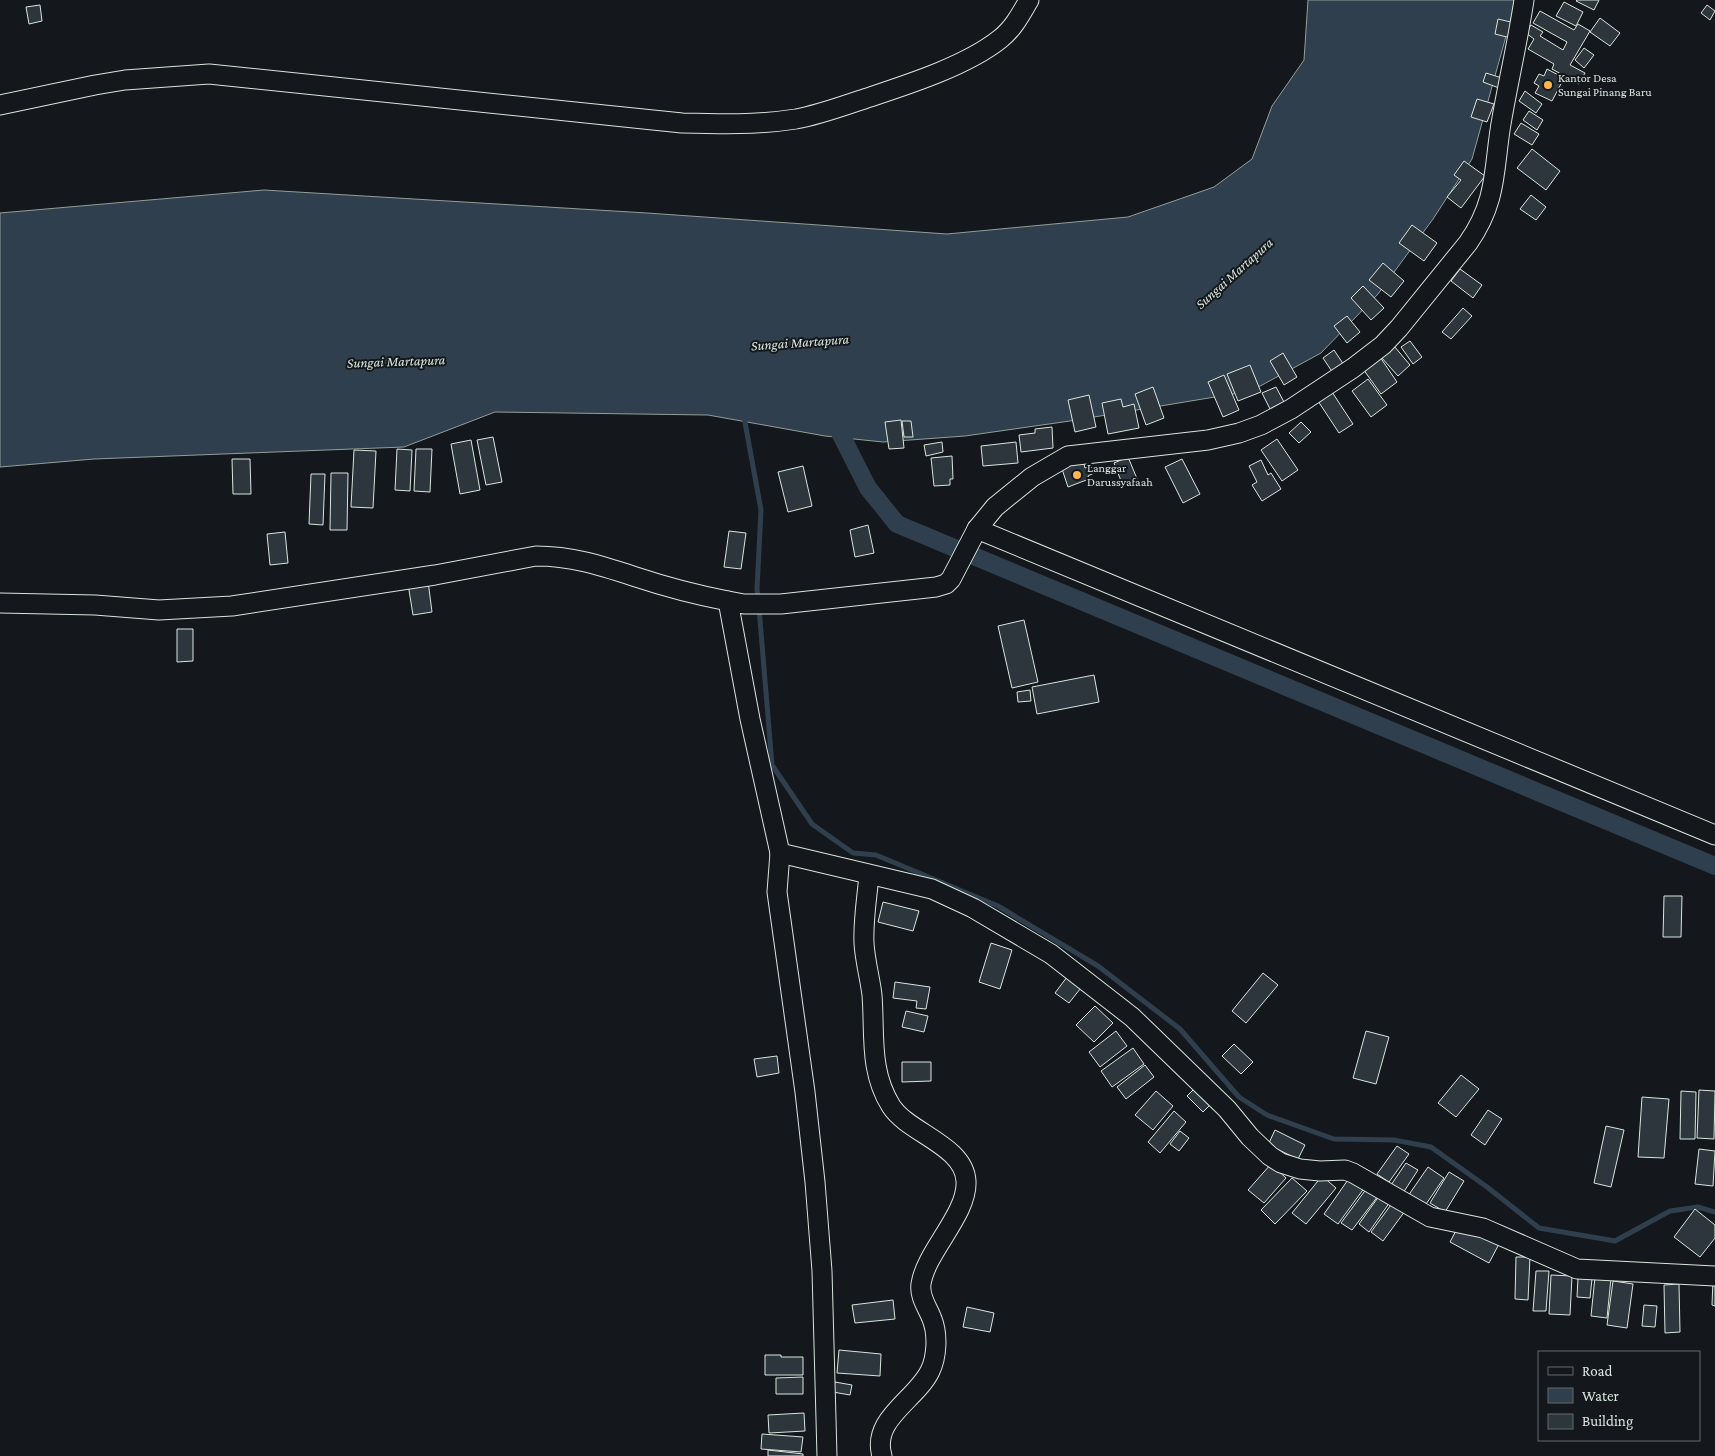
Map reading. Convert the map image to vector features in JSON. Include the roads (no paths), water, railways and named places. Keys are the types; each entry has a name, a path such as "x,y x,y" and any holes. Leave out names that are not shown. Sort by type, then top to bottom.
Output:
{"street":[{"path":"0,105 125,80 209,74 682,123 731,124 768,122 796,119 826,111 899,87 954,65 999,40 1021,15 1029,0"},
{"path":"0,603 159,610 224,606 435,576 536,556 555,556 587,561 690,593 736,603 781,604 936,587 946,584 982,521 1004,497 1032,477 1068,456 1199,441 1239,433 1262,425 1291,409 1353,368 1384,344 1400,328 1468,243 1479,228 1486,211 1491,196 1501,120 1516,52 1524,0"},
{"path":"975,532 1715,835"},
{"path":"736,603 750,719 780,853 777,892 805,1092 821,1252 827,1456"},
{"path":"780,853 866,875 905,882 951,897 1023,936 1051,954 1132,1017 1227,1109 1258,1146 1281,1163 1300,1169 1320,1171 1345,1170 1430,1217 1484,1228 1577,1269 1715,1276"},
{"path":"866,875 864,946 872,996 873,1044 877,1078 891,1106 901,1118 938,1143 956,1158 962,1166 966,1182 963,1197 954,1218 924,1271 920,1285 925,1306 932,1319 934,1328 936,1342 934,1358 930,1371 921,1385 883,1429 880,1439 882,1456"}],"water":[{"name":"Sungai Martapura","path":"1308,0 1516,0 1472,159 1433,219 1378,294 1321,353 1251,391 1070,421 965,436 883,442 825,436 708,415 495,412 404,447 94,459 0,467 0,213 264,190 647,213 947,234 1128,217 1214,187 1252,159 1272,106 1304,60"}],"waterway":[{"path":"744,417 761,510 758,599"},
{"path":"832,417 868,488 897,524 1715,866"},
{"path":"759,608 772,765 812,824 853,853 876,855 998,906 1098,966 1180,1029 1239,1097 1267,1115 1334,1139 1394,1140 1431,1147 1487,1187 1539,1228 1615,1241 1670,1211 1698,1207 1715,1212"}],"place":[{"name":"Kantor Desa Sungai Pinang Baru","path":"1548,85"},
{"name":"Langgar Darussyafaah","path":"1077,475"}]}
